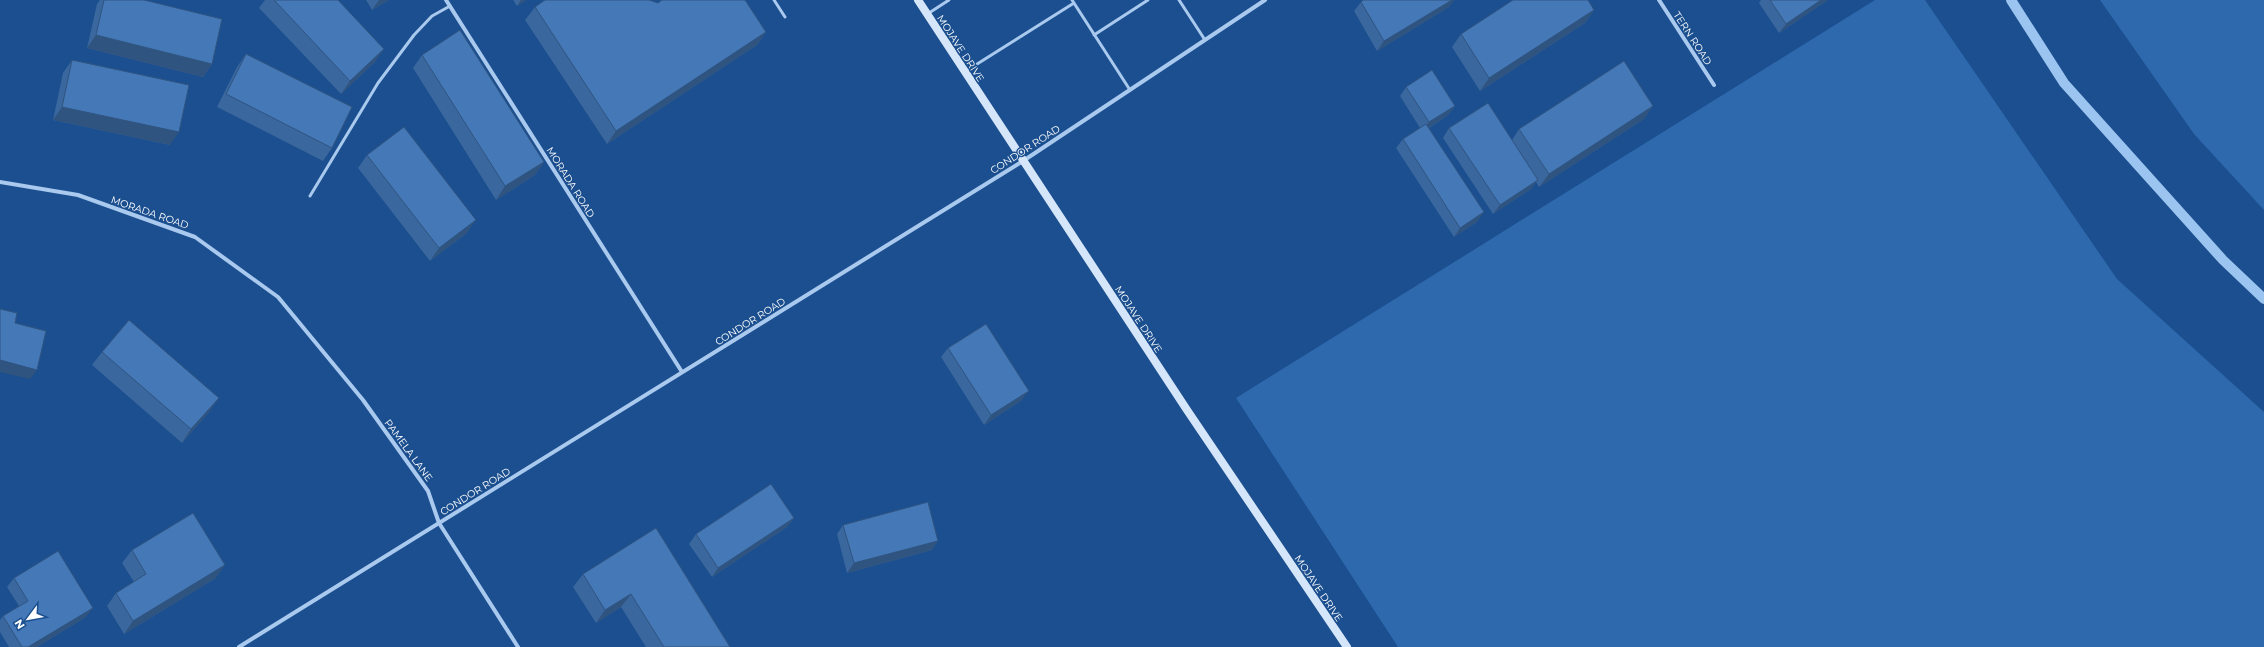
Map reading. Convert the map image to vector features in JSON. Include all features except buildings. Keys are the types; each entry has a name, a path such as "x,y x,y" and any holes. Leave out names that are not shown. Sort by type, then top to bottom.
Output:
{"main road":[{"name":"MOJAVE DRIVE","path":"918,0 1023,161 1347,647"}],"street":[{"name":"MORADA ROAD","path":"446,0 682,372"},
{"name":"CONDOR ROAD","path":"239,647 1023,161 1265,0"},
{"name":"TERN ROAD","path":"1659,0 1714,85"},
{"name":"MORADA ROAD","path":"0,182 78,196 195,237 278,297"},
{"name":"PAMELA LANE","path":"278,297 363,400 428,491 439,523 518,647"}],"lane":[{"path":"774,0 785,17"},
{"path":"927,14 949,0"},
{"path":"1094,35 1148,0"},
{"path":"1179,0 1206,40"},
{"path":"964,72 1073,2 1130,90"},
{"path":"310,196 378,83 414,35 432,16 450,6"}],"shaded area":[{"path":"1875,0 1925,0 2117,279 2264,412 2264,647 1398,647 1236,398"},
{"path":"2100,0 2264,0 2264,210 2194,134"}],"waterway":[{"path":"2011,0 2064,83 2223,260 2264,299"}]}
